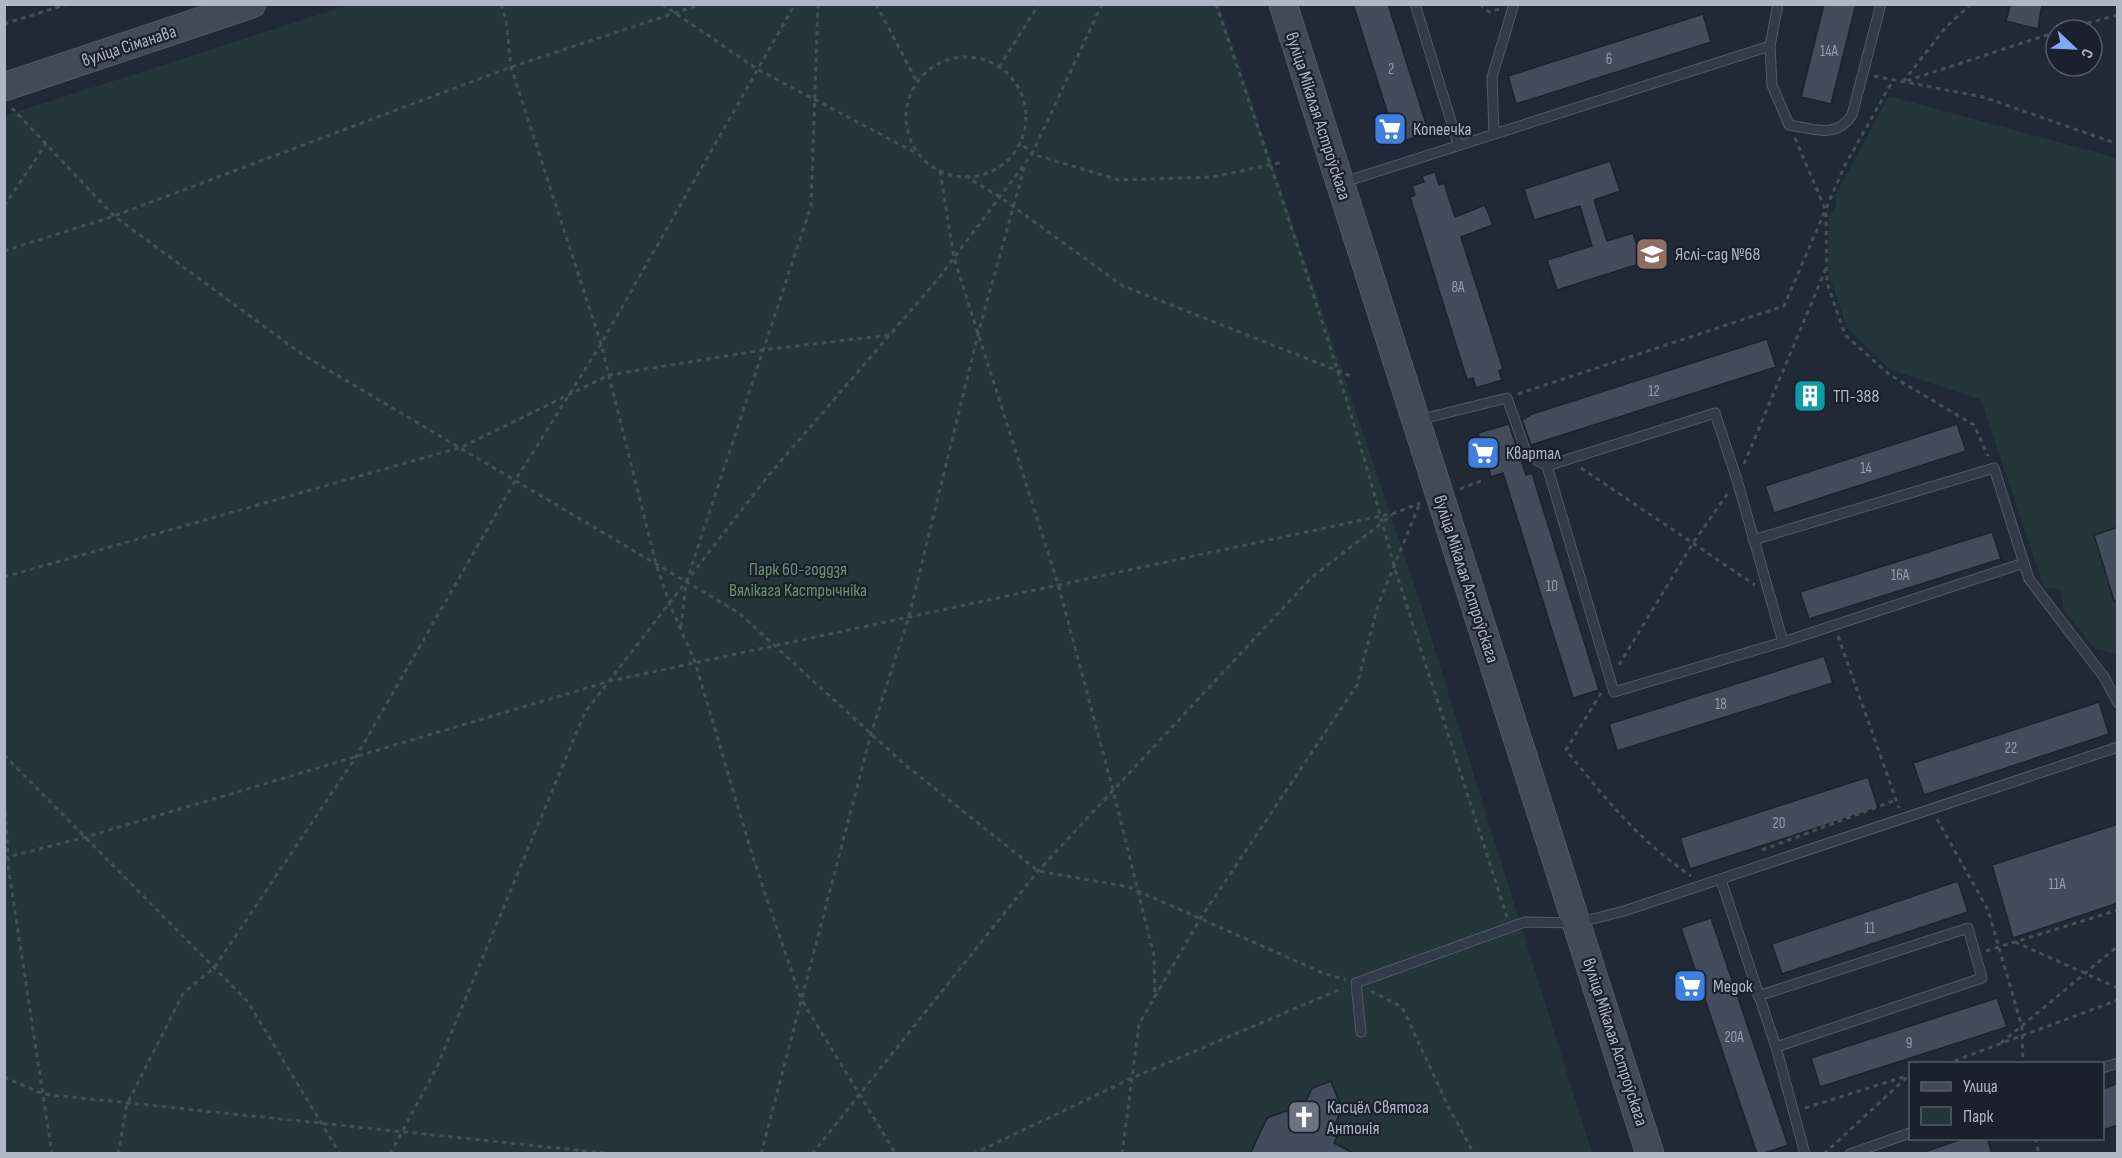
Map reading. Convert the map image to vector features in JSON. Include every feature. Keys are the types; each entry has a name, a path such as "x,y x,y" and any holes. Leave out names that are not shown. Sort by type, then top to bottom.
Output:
{"main road":[{"name":"вуліца Сіманава","path":"8,97 252,4"},
{"name":"вуліца Мікалая Астроўскага","path":"1283,4 1650,1154"}],"lane":[{"path":"1415,4 1458,144"},
{"path":"1778,4 1770,46 1772,85 1789,125 1836,131 1845,126 1852,115 1881,4"},
{"path":"1494,132 1492,76 1510,6"},
{"path":"1340,183 1494,132 1770,46"},
{"path":"1415,421 1507,398 1527,455 1547,466 1614,692 1783,642 2024,563"},
{"path":"1547,466 1715,413 1737,480 1783,642"},
{"path":"1753,540 1994,468 2030,579 2104,677 2118,703"},
{"path":"1361,1032 1356,983 1510,926 1525,922 1577,923 1624,911 2118,747"},
{"path":"1721,880 1776,1047 1805,1154"},
{"path":"1758,996 1968,928 1982,978 1776,1047"},
{"path":"1850,1154 1909,1134"}],"path":[{"path":"4,24 68,4"},
{"path":"501,4 506,20 512,67 601,344 656,564 670,605 695,662 754,861 801,999 861,1092 896,1154"},
{"path":"662,4 674,15 757,69 920,155 940,171 965,177 1000,196 1123,286 1351,376"},
{"path":"4,251 114,216 512,67 702,4"},
{"path":"118,1154 128,1104 184,992 214,968 356,757 515,481 601,344 795,4"},
{"path":"681,630 686,583 811,206 818,4"},
{"path":"876,4 917,82"},
{"path":"999,67 1039,4"},
{"path":"390,1154 437,1067 585,712 768,476 954,258 1026,163 1102,4"},
{"path":"1216,4 1336,369 1382,515 1394,566 1510,926"},
{"path":"1480,4 1489,12 1510,6"},
{"path":"1903,82 1946,28 1971,4"},
{"path":"1903,82 2044,36"},
{"path":"920,155 910,138 906,119 910,93 917,82 936,64 961,57 981,59 999,67 1016,84 1021,95 1025,118 1020,142 1014,152 998,167 965,177"},
{"path":"1863,74 1983,97 2118,144"},
{"path":"1507,398 1784,306 1844,167 1893,80"},
{"path":"8,97 46,144 114,216 303,355 739,613 903,763 1038,871 1137,891 1323,973 1356,983 1402,1007 1448,1106 1474,1154"},
{"path":"1789,125 1826,212 1827,283 1845,335 1890,375 1974,425 1994,468"},
{"path":"1020,142 1032,154 1119,180 1213,177 1283,162"},
{"path":"4,206 46,144"},
{"path":"761,1154 871,734 909,616 978,334 1026,163"},
{"path":"940,171 954,258 1058,584 1113,790 1155,956 1155,998"},
{"path":"1692,876 1656,851 1624,821 1566,750 1693,543 1737,480 1827,266"},
{"path":"4,577 462,447 609,375 763,350 890,334"},
{"path":"1568,459 1768,594"},
{"path":"1450,493 1481,481"},
{"path":"812,1154 1038,871 1113,790 1311,578 1382,522 1395,513 1419,503 1378,605 1357,686 1200,919 1140,1024 1122,1154"},
{"path":"6,858 86,837 610,681 774,644 1395,513"},
{"path":"1834,625 1902,818"},
{"path":"4,754 248,1002 340,1154"},
{"path":"4,794 6,858 52,1154"},
{"path":"1756,852 1896,800"},
{"path":"1931,808 1988,910 2022,1027 2023,1062"},
{"path":"1976,954 2118,910"},
{"path":"2015,942 2118,987"},
{"path":"1999,1045 2118,946"},
{"path":"973,1154 1132,1078 1356,983"},
{"path":"1952,1062 2118,1000"},
{"path":"1795,1111 1909,1076"},
{"path":"1824,1154 1909,1076"},
{"path":"4,1077 43,1094 614,1154"}],"green space":[{"name":"Парк 60-годдзя Вялікага Кастрычніка","path":"349,5 1219,5 1419,599 1592,1153 5,1153 4,116"},
{"path":"1889,96 2117,158 2117,654 2095,649 2063,609 2061,590 2044,587 1981,400 1891,370 1847,328 1829,275 1829,216 1836,207 1835,196"}],"building":[{"path":"1353,4 1388,4 1429,133 1397,143"},
{"path":"1824,4 1856,4 1831,104 1801,97"},
{"path":"2013,4 2042,4 2038,29 2006,21 2010,6"},
{"path":"1703,14 1711,42 1516,104 1508,76"},
{"path":"1610,161 1620,191 1594,200 1607,241 1633,233 1642,263 1557,290 1547,260 1592,246 1580,206 1534,220 1524,189"},
{"path":"1435,172 1439,185 1444,183 1455,217 1485,205 1493,225 1461,237 1503,369 1499,371 1502,380 1476,388 1473,378 1467,380 1410,197 1415,195 1412,186 1424,182 1422,176"},
{"path":"1767,339 1776,367 1531,445 1522,420 1532,414"},
{"name":"ТП-388","path":"1814,383 1821,404 1807,409 1799,388"},
{"path":"1509,424 1526,475 1532,473 1599,690 1573,698 1503,473 1491,477 1478,433"},
{"path":"1957,424 1966,451 1774,513 1765,486"},
{"path":"2118,527 2118,601 2114,601 2094,535"},
{"path":"1992,532 2001,559 1809,619 1800,592"},
{"path":"1824,656 1833,683 1617,751 1609,724"},
{"path":"2099,702 2109,734 1924,795 1913,763"},
{"path":"1868,777 1878,808 1690,869 1680,838"},
{"path":"2118,824 2118,903 2013,938 1992,865"},
{"path":"1958,881 1968,912 1782,974 1772,944"},
{"path":"1711,918 1788,1145 1762,1154 1757,1154 1681,928"},
{"path":"1997,998 2007,1027 1820,1087 1811,1058"},
{"name":"Касцёл Святога Антонія","path":"1331,1081 1342,1109 1330,1134 1337,1137 1334,1143 1355,1154 1250,1154 1267,1118 1286,1111 1299,1117 1312,1088"},
{"path":"2118,1083 2118,1125 2104,1130 2104,1089"},
{"path":"1959,1140 1988,1140 1992,1154 1928,1154 1927,1151"}],"place":[{"name":"Копеечка","path":"1390,129"},
{"name":"Яслі-сад №68","path":"1652,254"},
{"name":"ТП-388","path":"1810,396"},
{"name":"Квартал","path":"1483,453"},
{"name":"Медок","path":"1690,986"},
{"name":"Касцёл Святога Антонія","path":"1304,1117"}]}
